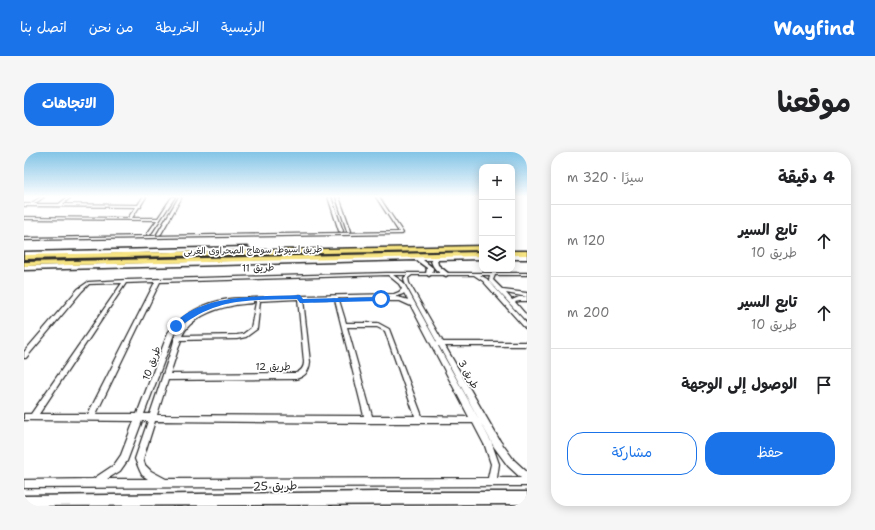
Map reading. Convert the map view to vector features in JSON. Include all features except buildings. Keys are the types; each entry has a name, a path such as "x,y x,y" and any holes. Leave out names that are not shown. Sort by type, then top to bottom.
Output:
{"main road":[{"name":"طريق اسيوط, سوهاج الصحراوى الغربى","path":"24,256 479,248"},
{"path":"515,248 527,248"},
{"path":"515,253 527,253"},
{"name":"طريق اسيوط, سوهاج الصحراوى الغربى","path":"24,264 479,254"}],"street":[{"path":"129,219 134,214"},
{"path":"149,234 163,214"},
{"path":"159,234 172,214"},
{"path":"335,214 341,231"},
{"path":"343,214 349,231"},
{"path":"388,214 400,231"},
{"path":"24,218 159,219"},
{"path":"24,235 400,231"},
{"path":"24,239 400,231"},
{"path":"515,257 527,257"},
{"path":"24,268 479,258"},
{"path":"418,259 427,264 431,271 429,274"},
{"path":"434,259 434,264 437,268 446,274"},
{"name":"طريق 11","path":"24,356 83,286 95,282 386,274 527,274"},
{"name":"طريق 3","path":"386,274 399,280 497,444 511,463 527,478"},
{"name":"طريق 3","path":"411,274 406,278 407,283 492,454 494,473 492,482"},
{"path":"472,274 485,280 527,327"},
{"path":"493,274 491,280 527,319"},
{"path":"90,418 158,280"},
{"path":"33,417 125,281"},
{"name":"طريق 10","path":"95,483 107,477 124,458 171,333 182,321 216,304 231,302 394,295 401,293 405,289"},
{"path":"501,291 527,295"},
{"name":"طريق 10","path":"167,484 145,473 141,466 141,451 179,336 193,320 231,302 300,299 396,299 405,300 413,305"},
{"name":"طريق 12","path":"165,377 296,376 303,373 307,368 307,362 300,299"},
{"path":"512,302 519,299 527,299"},
{"path":"337,300 369,420"},
{"path":"171,333 179,336 244,336 254,329 258,302"},
{"path":"344,325 378,325 387,330 420,420"},
{"path":"438,344 527,344"},
{"path":"24,417 475,420"},
{"path":"24,484 527,482"},
{"name":"طريق 25","path":"24,502 381,502 527,498"}],"route":[{"path":"176,326 190,316 223,301 230,300 300,297 300,301 381,299"}]}
